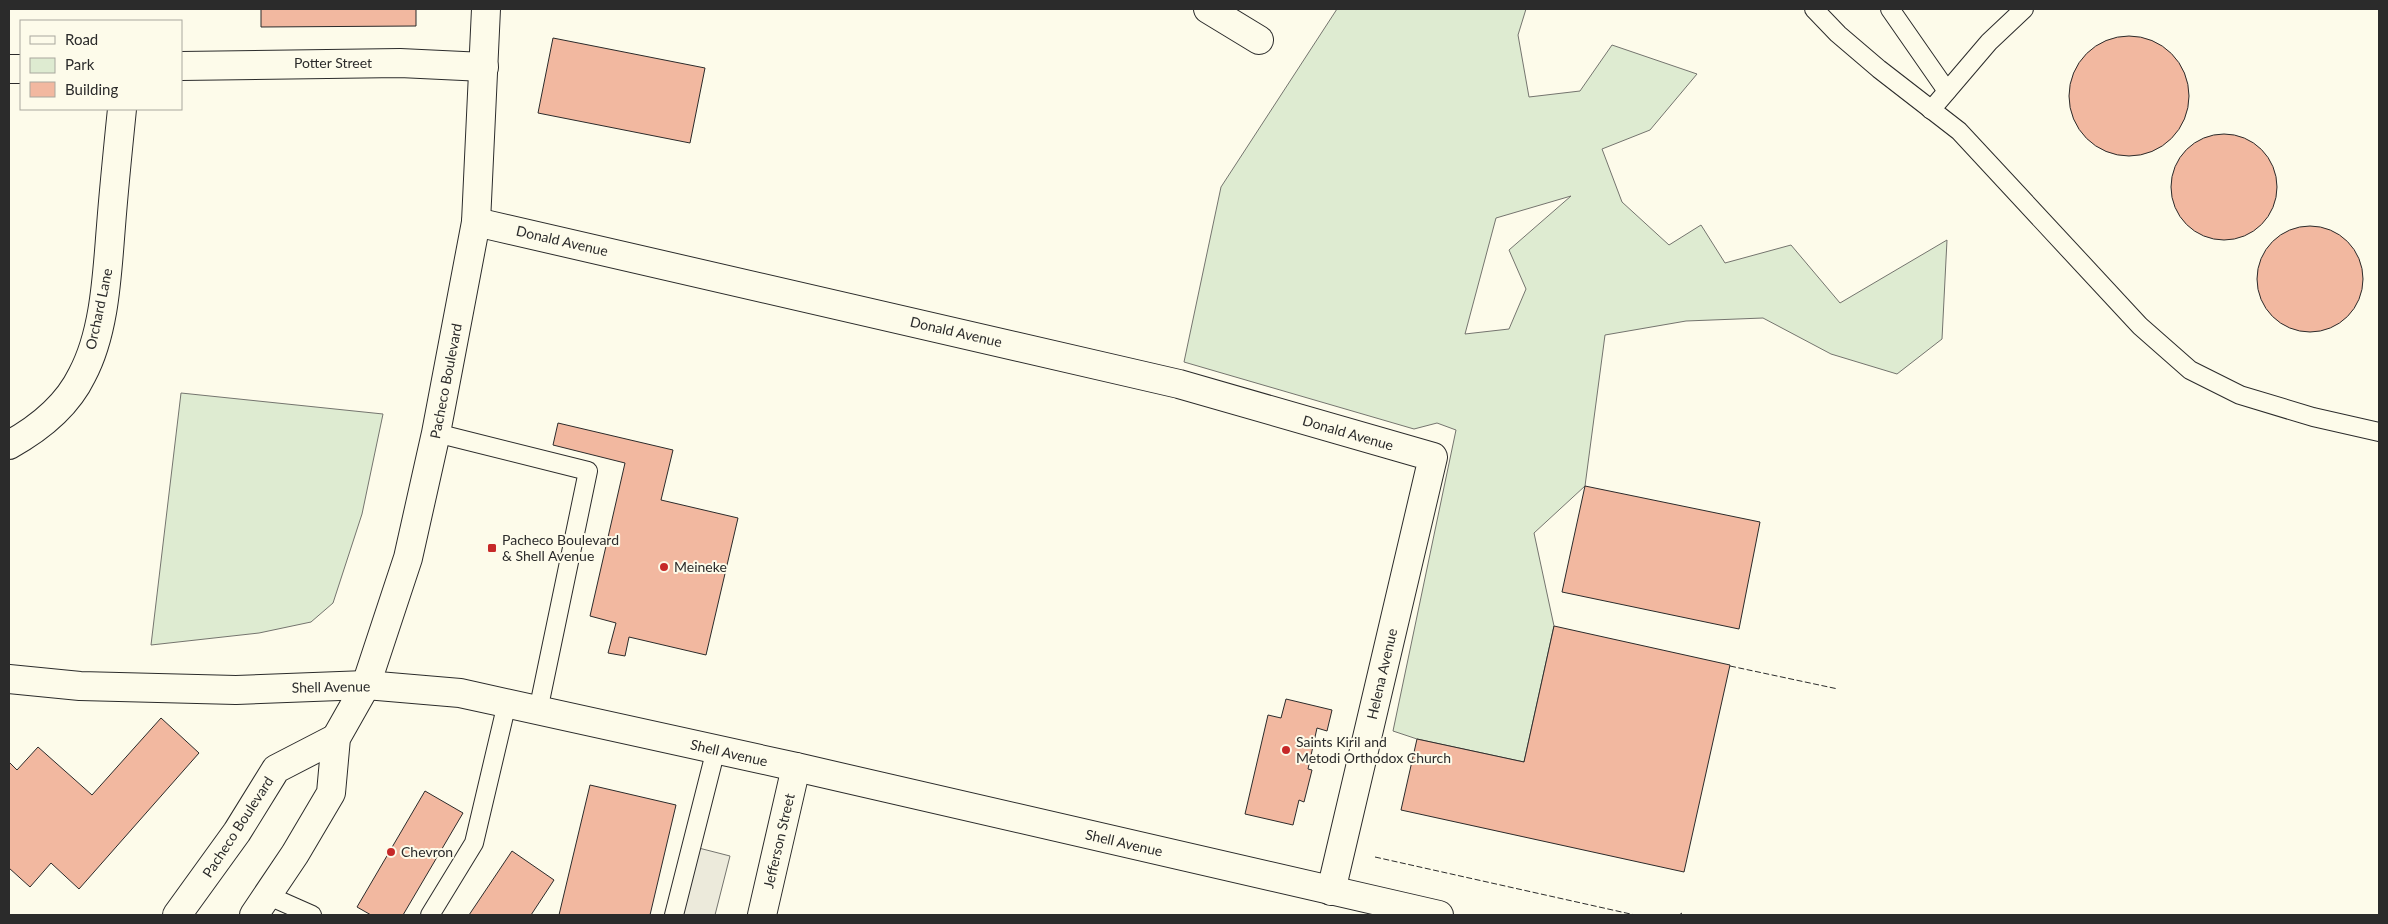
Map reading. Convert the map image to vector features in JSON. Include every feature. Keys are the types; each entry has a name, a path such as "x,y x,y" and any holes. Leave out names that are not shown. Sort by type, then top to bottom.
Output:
{"street":[{"name":"Pacheco Boulevard","path":"262,906 331,792 336,738 366,685 408,558 436,433 476,222 486,9"},
{"path":"1208,9 1259,40"},
{"name":"Potter Street","path":"182,66 400,63 484,67"},
{"name":"Orchard Lane","path":"9,445 20,439 59,409 82,376 97,334 106,287 122,110"},
{"name":"Donald Avenue","path":"476,222 1179,384 1433,457"},
{"name":"Helena Avenue","path":"1331,890 1433,457"},
{"name":"Shell Avenue","path":"9,679 80,686 236,690 366,685 460,693 1439,915"},
{"name":"Pacheco Boulevard","path":"177,915 237,832 276,769 336,738"},
{"name":"Jefferson Street","path":"762,915 796,768"}],"lane":[{"path":"1814,9 1838,34 1959,131 2140,326 2190,370 2240,395 2313,417 2379,432"},
{"path":"1890,9 1947,91"},
{"path":"1931,110 1988,42 2024,9"},
{"path":"436,433 588,471 538,710"},
{"path":"430,915 474,843 507,703"},
{"path":"674,915 716,750"},
{"path":"262,906 312,915"}],"green space":[{"path":"1337,9 1526,9 1518,35 1529,97 1580,91 1612,45 1697,74 1650,130 1602,149 1622,202 1669,245 1701,225 1725,263 1791,245 1840,303 1947,240 1942,339 1897,374 1831,354 1763,318 1686,321 1605,335 1585,486 1534,533 1554,626 1524,762 1417,739 1393,731 1456,430 1437,423 1414,429 1184,362 1221,187","holes":["1571,196 1509,250 1526,289 1509,329 1465,334 1496,218"]},
{"path":"181,393 383,414 362,514 333,603 311,622 259,633 151,645"}],"shaded area":[{"path":"691,846 730,856 715,915 674,915"}],"building":[{"path":"261,9 416,9 416,26 261,27"},
{"path":"2129,36 2152,40 2172,53 2185,73 2189,96 2185,119 2172,139 2152,152 2129,156 2106,152 2086,139 2073,119 2069,96 2073,73 2086,53 2106,40"},
{"path":"553,38 705,68 690,143 538,113"},
{"path":"2224,134 2244,138 2262,149 2273,167 2277,187 2273,207 2262,225 2244,236 2224,240 2204,236 2186,225 2175,207 2171,187 2175,167 2186,149 2204,138"},
{"path":"2310,226 2330,230 2348,241 2359,259 2363,279 2359,299 2348,317 2330,328 2310,332 2290,328 2272,317 2261,299 2257,279 2261,259 2272,241 2290,230"},
{"name":"Meineke","path":"558,423 673,450 661,500 738,518 706,655 629,637 625,656 608,653 616,623 590,616 625,463 553,445"},
{"path":"1585,486 1760,522 1739,629 1562,592"},
{"path":"1554,626 1730,665 1684,872 1401,810 1417,739 1524,762"},
{"name":"Saints Kiril and Metodi Orthodox Church","path":"1286,699 1332,710 1327,731 1317,728 1308,769 1312,770 1304,802 1299,800 1293,825 1245,814 1268,715 1281,718"},
{"path":"161,718 199,753 79,889 51,863 30,887 9,868 9,762 17,770 38,747 92,795"},
{"path":"590,785 676,805 650,915 559,915"},
{"path":"425,791 463,813 403,915 371,915 357,907"},
{"path":"512,851 554,880 531,915 469,915"}],"fence":[{"path":"1730,666 1838,689"},
{"path":"1375,857 1635,915"}],"place":[{"name":"Pacheco Boulevard & Shell Avenue","path":"492,548"},
{"name":"Meineke","path":"664,567"},
{"name":"Saints Kiril and Metodi Orthodox Church","path":"1286,750"},
{"name":"Chevron","path":"391,852"}]}
